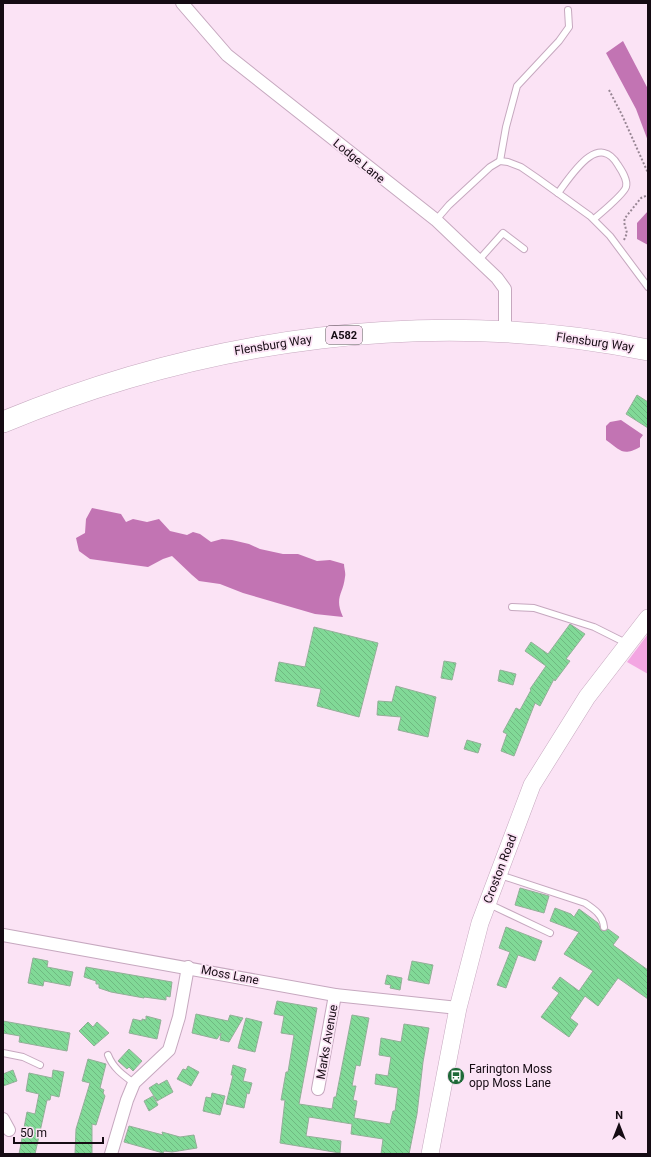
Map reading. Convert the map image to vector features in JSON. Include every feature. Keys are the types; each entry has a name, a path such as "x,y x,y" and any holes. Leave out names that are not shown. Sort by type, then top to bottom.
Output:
{"highway":[{"name":"Flensburg Way","path":"3,422 47,404 116,381 191,360 250,348 308,339 383,333 450,331 505,333 576,339 648,350"}],"street":[{"name":"Lodge Lane","path":"182,3 227,55 436,220 497,278 505,289 505,333"},
{"name":"Croston Road","path":"430,1154 458,1008 480,923 532,785 587,697 648,618"},
{"name":"Moss Lane","path":"3,935 188,967 335,995 458,1008"},
{"path":"111,1154 127,1100 134,1083 169,1050 179,1017 188,967"},
{"name":"Marks Avenue","path":"318,1089 335,995"},
{"path":"3,1119 9,1130"}],"lane":[{"path":"500,161 506,127 517,86 559,42 569,27 568,10"},
{"path":"558,193 576,169 588,157 597,152 608,154 616,161 624,175 627,186 624,192 594,219"},
{"path":"436,220 449,205 490,167 500,161 508,162 521,167 594,219 620,248 648,287"},
{"path":"478,261 503,233 524,249"},
{"path":"512,608 534,608 586,625 628,644"},
{"path":"498,875 585,903 596,911 604,921 604,927"},
{"path":"488,903 550,933"},
{"path":"3,1053 23,1057 40,1065"},
{"path":"108,1055 111,1063 123,1076 134,1083"}],"path":[{"path":"609,90 648,173"},
{"path":"620,248 627,233 624,222 625,218 641,198 648,195"}],"shaded area":[{"path":"623,41 648,89 648,141 636,109 606,53"},
{"path":"648,211 648,245 637,239 637,223"},
{"path":"621,420 643,435 640,439 640,447 629,452 625,452 606,440 606,426 610,422"},
{"path":"92,508 121,514 126,522 133,519 147,522 159,519 170,531 187,535 193,532 200,534 211,542 222,539 232,540 249,544 260,549 283,554 298,554 317,561 330,560 344,564 344,583 339,600 340,610 343,617 315,614 243,593 220,584 199,581 172,556 148,567 90,559 79,551 76,538 85,533 86,519"},
{"path":"648,634 648,674 627,662"}],"building":[{"path":"637,395 648,402 648,428 626,414"},
{"path":"570,624 585,634 566,659 570,661 555,681 554,679 540,706 535,703 514,756 501,751 507,734 503,732 516,708 520,710 531,690 530,689 546,666 525,651 531,642 548,654"},
{"path":"314,627 378,643 359,717 317,706 321,689 275,681 279,662 305,667"},
{"path":"444,661 456,663 452,680 441,678"},
{"path":"500,670 516,674 513,685 498,681"},
{"path":"396,686 436,697 428,737 398,730 401,717 377,715 378,701 392,702"},
{"path":"467,740 481,744 478,753 464,749"},
{"path":"520,888 549,896 544,913 515,905"},
{"path":"555,908 571,914 574,917 579,909 598,923 601,930 604,931 608,929 619,937 613,945 648,970 648,999 618,978 598,1006 585,996 570,1018 578,1024 569,1037 541,1017 559,993 552,988 560,977 579,991 593,971 564,954 579,932 550,921"},
{"path":"506,927 542,941 535,961 518,955 506,988 497,985 510,952 499,948"},
{"path":"33,958 48,961 47,967 73,972 70,986 44,981 43,986 28,983"},
{"path":"412,961 433,965 429,984 408,980"},
{"path":"86,967 172,982 170,997 166,996 166,1000 144,998 111,992 99,988 99,984 96,984 96,981 84,977"},
{"path":"387,975 402,978 400,990 390,988 391,985 385,984"},
{"path":"277,1001 317,1008 299,1104 332,1109 334,1097 336,1097 352,1015 369,1018 360,1066 356,1065 352,1086 356,1086 353,1100 357,1101 354,1118 390,1124 393,1111 395,1111 398,1088 375,1084 376,1074 388,1076 391,1057 379,1055 381,1038 401,1042 404,1024 429,1028 423,1062 417,1114 409,1154 381,1154 383,1139 351,1134 352,1124 309,1117 306,1136 341,1141 340,1153 280,1143 285,1100 281,1100 286,1072 288,1072 294,1035 281,1033 284,1016 274,1014"},
{"path":"196,1014 228,1021 230,1015 243,1018 229,1042 220,1040 221,1033 217,1039 192,1033"},
{"path":"146,1016 161,1020 157,1039 129,1033 133,1019 142,1021 142,1019 146,1020"},
{"path":"246,1018 262,1022 255,1052 238,1048"},
{"path":"3,1021 70,1033 67,1051 19,1042 20,1036 3,1033"},
{"path":"88,1022 93,1027 97,1022 109,1033 94,1046 79,1031"},
{"path":"129,1049 142,1061 133,1071 129,1067 127,1069 118,1061"},
{"path":"88,1059 106,1064 100,1088 104,1090 103,1093 105,1096 96,1125 92,1124 92,1154 75,1154 76,1129 90,1083 82,1081"},
{"path":"233,1065 246,1069 243,1081 252,1083 249,1094 247,1093 244,1108 226,1104 233,1075 231,1075"},
{"path":"188,1066 199,1072 191,1086 177,1079 183,1069 186,1070"},
{"path":"13,1070 17,1081 3,1086 3,1074"},
{"path":"53,1070 64,1072 59,1097 51,1095 50,1100 47,1100 35,1154 19,1154 27,1112 35,1114 39,1094 26,1091 29,1073 52,1078"},
{"path":"167,1080 173,1092 157,1101 149,1088 157,1083 158,1085"},
{"path":"212,1093 225,1096 220,1115 203,1111 206,1097 211,1098"},
{"path":"153,1096 158,1105 149,1111 144,1101"},
{"path":"129,1126 163,1135 162,1132 180,1137 194,1135 197,1148 172,1152 164,1151 163,1153 124,1142"}],"place":[{"name":"Farington Moss opp Moss Lane","path":"456,1076"}]}
